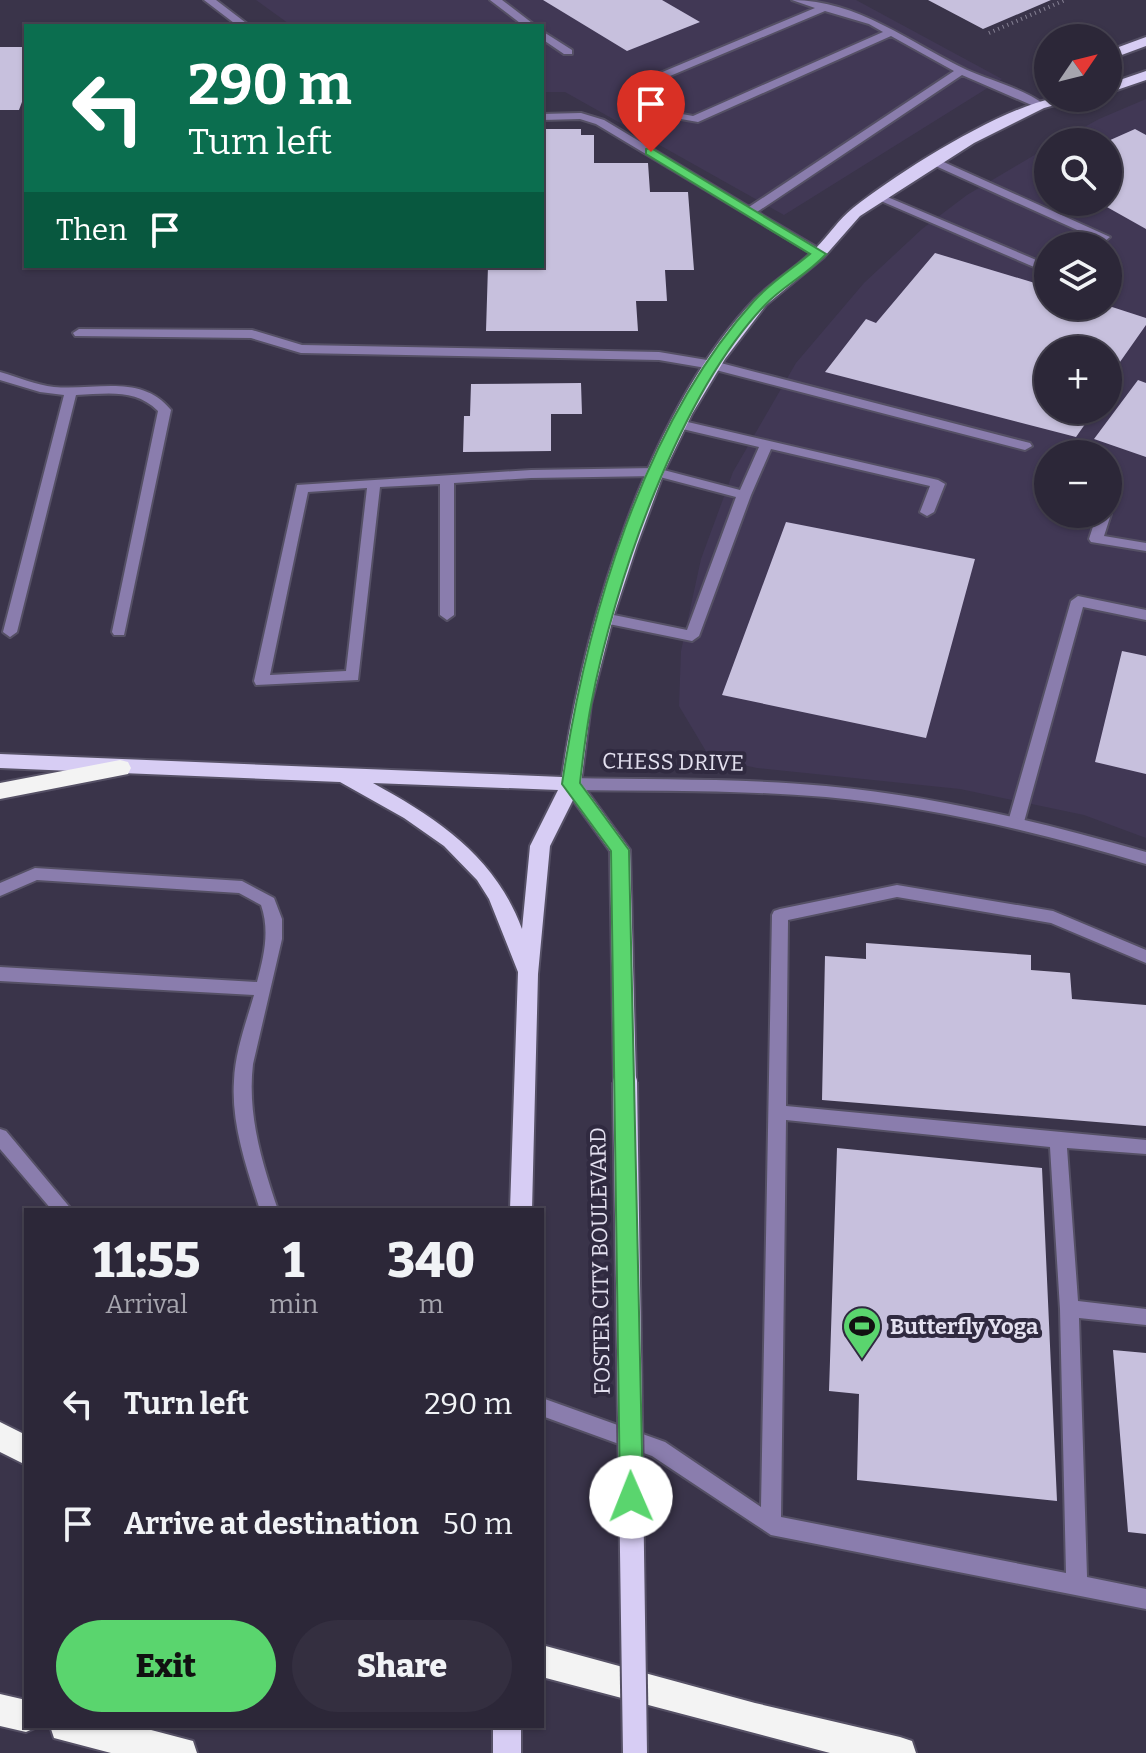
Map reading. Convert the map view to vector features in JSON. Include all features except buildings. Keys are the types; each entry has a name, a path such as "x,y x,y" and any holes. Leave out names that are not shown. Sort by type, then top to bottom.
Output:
{"highway":[{"path":"0,791 120,768"},
{"path":"0,1436 24,1450"},
{"path":"544,1662 755,1719 900,1753"},
{"path":"0,1710 24,1716"},
{"path":"75,1728 181,1753"}],"main road":[{"path":"1122,50 1146,41"},
{"path":"1122,84 1146,75"},
{"path":"521,1208 528,974 540,846 571,784 582,704 604,618 656,472 713,365 761,302 819,254 855,213 878,196 933,161 1034,105"},
{"name":"CHESS DRIVE","path":"0,761 571,784"},
{"path":"345,776 406,810 467,855 497,895 528,974"},
{"name":"FOSTER CITY BOULEVARD","path":"571,784 620,850 635,1753"},
{"path":"507,1728 507,1753"}],"street":[{"path":"209,0 242,24"},
{"path":"495,0 528,24"},
{"path":"797,0 873,22 961,71 1034,97"},
{"path":"824,8 633,88 645,110 694,120 891,32"},
{"path":"544,35 568,52"},
{"path":"751,211 961,71"},
{"path":"544,117 581,116 600,122 819,254"},
{"path":"933,161 1093,232"},
{"path":"878,196 1034,263"},
{"path":"79,333 252,334 301,349 659,356 713,365 1025,446"},
{"path":"0,376 53,391 135,390 157,399 165,410 119,632"},
{"path":"10,632 71,391"},
{"path":"679,424 938,484 927,512"},
{"path":"604,618 692,636 744,495 767,444"},
{"path":"374,483 353,676 261,681 302,488 374,483 447,479 656,472 744,495"},
{"path":"447,479 447,615"},
{"path":"1100,528 1096,539 1146,547"},
{"path":"1016,822 1078,601 1146,615"},
{"name":"CHESS DRIVE","path":"571,784 784,788 892,799 1016,822 1146,858"},
{"path":"0,890 35,874 242,887 267,900 276,921 242,1081 249,1150 268,1208"},
{"path":"771,1525 780,915 897,891 1053,917 1146,957"},
{"path":"0,974 263,989"},
{"path":"778,1112 1146,1147"},
{"path":"0,1136 61,1208"},
{"path":"1058,1140 1069,1309 1077,1586"},
{"path":"1069,1309 1146,1317"},
{"path":"544,1408 658,1449 771,1525 1146,1599"}],"path":[{"path":"989,33 1065,0"}],"shaded area":[{"path":"256,0 856,0 1002,79 784,215 565,92 544,92 544,24 289,24"},
{"path":"1146,99 1146,838 1084,815 960,789 757,768 710,758 679,706 681,651 701,559 733,472 796,363 864,283 922,229 967,195 1034,155 1034,216 1122,216 1122,128 1083,128"}],"place":[{"name":"Butterfly Yoga","path":"862,1360"}],"route":[{"path":"631,1497 620,850 571,784 582,704 604,618 628,545 656,472 684,414 718,357 761,302 819,254 651,152"}]}
